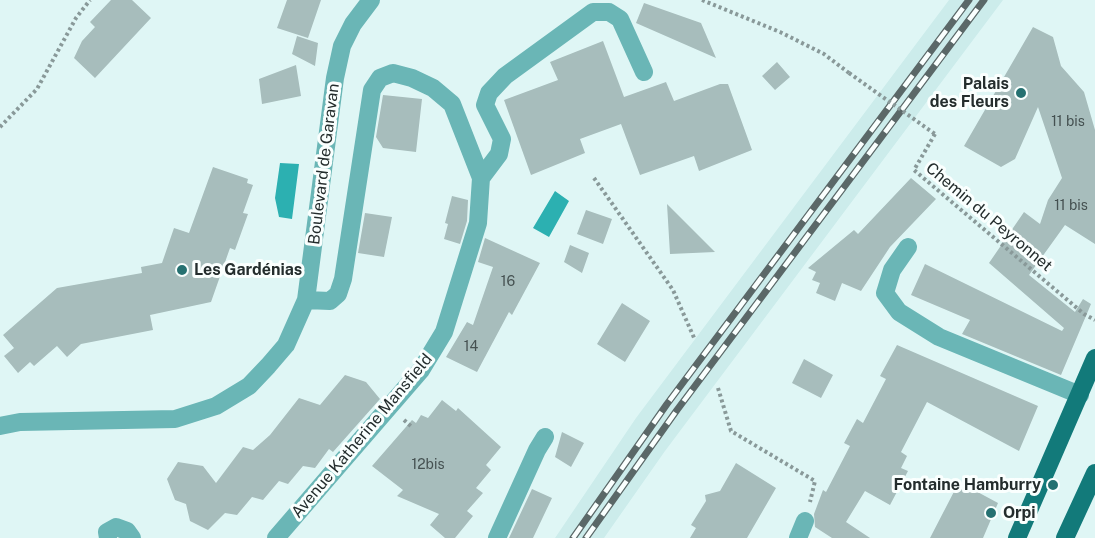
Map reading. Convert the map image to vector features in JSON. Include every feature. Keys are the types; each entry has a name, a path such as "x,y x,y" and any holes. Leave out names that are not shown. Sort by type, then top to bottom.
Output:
{"main road":[{"path":"1017,538 1095,358"},
{"path":"1065,538 1095,473"}],"street":[{"name":"Boulevard de Garavan","path":"0,426 20,422 175,419 216,406 249,386 268,366 286,345 306,300 335,78 342,46 368,1"},
{"path":"481,178 499,154 502,139 485,105 489,93 505,76 593,12 609,12 620,19 644,72"},
{"name":"Avenue Katherine Mansfield","path":"276,538 421,370 444,332 478,223 481,178 452,104 433,88 412,78 393,73 380,78 372,90 341,287 338,294 330,301 306,300"},
{"path":"908,247 892,270 885,293 898,312 939,337 1080,395"},
{"path":"497,538 545,437"},
{"path":"108,538 107,532 116,527 127,531 132,538"}],"path":[{"path":"0,126 37,89 76,18 90,0"},
{"name":"Chemin du Peyronnet","path":"702,0 780,32 824,54 936,134 914,171 1084,314 1095,320"},
{"path":"594,178 673,290 695,340"},
{"path":"717,388 731,431 815,481 801,530"}],"shaded area":[{"path":"949,0 1003,0 665,451 604,538 555,538 636,418"}],"water":[{"path":"280,163 299,164 292,219 279,217 275,198"},
{"path":"555,191 569,201 549,237 533,228"}],"building":[{"path":"111,0 132,0 151,18 95,78 74,58 82,41 95,27 90,22"},
{"path":"287,0 321,0 308,38 277,28"},
{"path":"644,3 701,23 716,58 636,23"},
{"path":"1033,27 1053,37 1061,66 1084,92 1095,130 1095,244 1065,225 1029,275 1075,312 1083,299 1091,304 1061,375 962,334 970,320 911,295 925,264 1062,331 1064,328 989,263 1024,212 1040,224 1048,200 1062,178 1038,107 1015,159 1001,167 964,146"},
{"path":"297,36 318,43 315,66 292,54"},
{"path":"603,41 624,97 666,82 674,101 720,84 728,84 752,150 699,171 694,156 640,175 621,124 580,139 585,153 531,175 504,100 558,80 550,62"},
{"path":"777,62 790,77 775,90 762,76"},
{"path":"296,65 301,96 262,104 259,79"},
{"path":"383,95 422,99 416,152 383,148 376,137"},
{"name":"Les Gardénias","path":"213,167 248,179 247,183 253,185 243,213 248,214 235,250 230,248 211,302 150,315 153,330 81,344 67,357 57,346 34,366 30,362 18,373 4,356 14,348 3,335 57,288 142,273 141,267 162,263 174,228 189,233"},
{"path":"911,178 936,199 890,247 861,291 842,283 835,301 816,293 820,283 812,280 816,272 808,268 854,230 858,234"},
{"path":"452,196 468,200 467,221 460,244 444,239 448,224 445,223"},
{"path":"667,204 715,252 670,254"},
{"path":"586,210 612,219 603,244 577,234"},
{"path":"365,213 392,217 384,257 358,253"},
{"path":"485,238 540,263 512,315 509,312 477,372 446,357 467,322 473,325 493,267 478,262"},
{"path":"570,245 589,253 582,273 564,262"},
{"path":"622,303 650,321 625,362 597,344"},
{"path":"897,345 1038,406 1019,451 927,402 901,452 907,456 901,468 908,471 890,505 865,491 846,522 870,538 832,538 815,527 814,514 823,490 826,492 850,446 844,443 857,419 863,423 886,379 880,376"},
{"path":"804,359 833,375 821,398 792,383"},
{"path":"345,375 366,382 380,399 333,452 329,449 315,468 303,466 288,484 279,481 263,500 252,497 237,515 225,513 208,530 190,521 186,504 175,500 167,479 178,462 203,466 216,483 243,447 253,450 270,435 299,398 320,405"},
{"path":"442,400 456,411 458,408 501,447 486,465 491,470 476,488 483,493 467,511 473,516 455,538 445,538 430,525 439,514 397,496 403,490 372,466 412,420 416,423 421,415 428,418"},
{"path":"562,432 584,443 571,467 555,457"},
{"path":"736,463 776,488 747,538 690,538 696,528 691,525 706,501 705,495 720,491"},
{"path":"959,482 998,503 983,538 930,538"},
{"path":"532,489 552,498 533,538 509,538"}],"railway":[{"path":"573,538 667,404 969,0"},
{"path":"586,538 677,410 984,0"}],"place":[{"name":"Palais des Fleurs","path":"1021,93"},
{"name":"Les Gardénias","path":"182,270"},
{"name":"Fontaine Hamburry","path":"1053,485"},
{"name":"Orpi","path":"991,513"}]}
